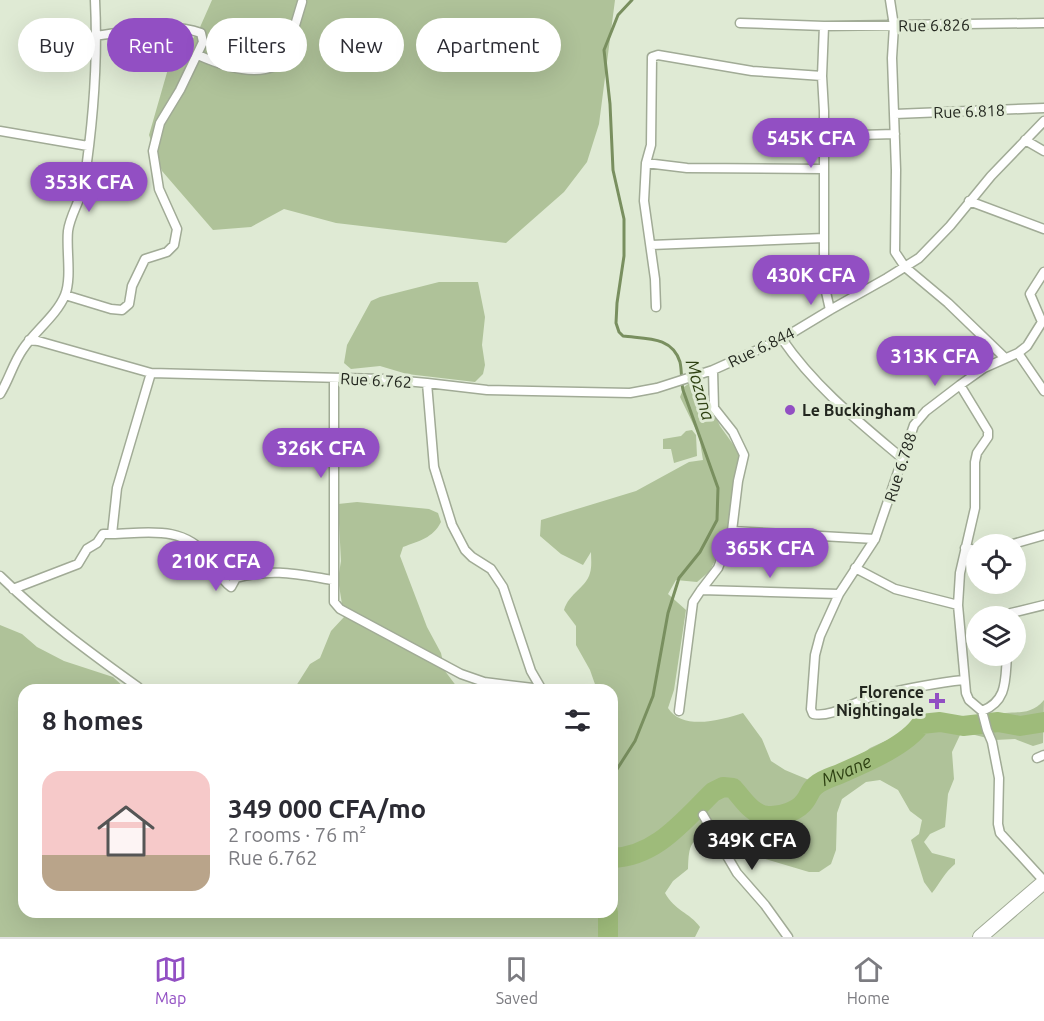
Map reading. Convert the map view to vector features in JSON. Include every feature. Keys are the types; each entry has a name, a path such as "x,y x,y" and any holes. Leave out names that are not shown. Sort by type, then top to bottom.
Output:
{"main road":[{"path":"981,937 1044,881"}],"street":[{"path":"95,0 95,18"},
{"path":"890,0 894,26 892,77 895,114 895,252 905,267 948,303 1004,357"},
{"path":"198,55 218,64 247,69 265,69 284,62 302,2"},
{"name":"Rue 6.826","path":"740,23 894,26 924,23 1044,23"},
{"path":"824,26 822,76 825,111 824,283 830,310"},
{"path":"65,295 111,309 122,310 129,304 132,286 145,258 167,252 174,244 177,229 159,189 153,151 160,123 203,42 201,33 190,29 168,27 95,36"},
{"path":"656,307 651,245 644,201 646,163 651,145 652,57 654,55 693,59 752,71 822,76"},
{"path":"0,394 21,352 29,340 44,326 65,295 69,262 68,231 81,200 88,146 93,72"},
{"name":"Rue 6.818","path":"895,114 1044,108"},
{"name":"Rue 6.844","path":"679,711 693,603 700,590 718,568 732,531 738,481 744,455 733,432 714,408 713,370 782,339 919,258 1044,121"},
{"path":"0,131 88,146"},
{"path":"824,135 895,134"},
{"path":"1025,140 1044,151"},
{"path":"646,163 687,168 824,169"},
{"path":"969,201 1044,229"},
{"path":"651,245 824,238"},
{"path":"1044,272 1030,294 1042,322 1027,346 1018,353 1044,391"},
{"path":"782,339 795,358 835,402 903,459"},
{"name":"Rue 6.762","path":"29,340 151,373 427,383 434,467 452,525 465,550 490,569 503,587 531,671 539,684"},
{"name":"Rue 6.788","path":"964,680 936,683 869,698 828,713 813,714 811,709 813,673 820,636 839,594 875,539 914,425 926,411 984,368 1004,357 1018,353"},
{"path":"427,383 487,390 630,393 657,388 713,370"},
{"path":"112,534 117,488 151,373"},
{"path":"334,378 334,602 340,609 461,674 484,682 498,684"},
{"path":"960,385 988,431 985,443 977,453 975,508 960,573 958,605 964,680 969,700 983,714 992,742 999,778 998,824 1000,833 1044,881"},
{"path":"732,531 875,539"},
{"path":"14,589 78,564 87,549 97,543 103,534 148,533 183,537 196,544 231,587 236,578 257,572 279,571 333,580"},
{"path":"1026,540 1044,535"},
{"path":"855,568 895,589 958,605"},
{"path":"0,576 37,612 134,684"},
{"path":"700,590 839,594"},
{"path":"1026,609 1044,605"},
{"path":"983,714 993,707 1004,690 1006,666"},
{"path":"703,815 737,873 765,905 788,937"}],"green space":[{"path":"212,0 615,0 599,124 587,162 564,192 506,243 336,223 284,209 251,227 213,230 162,171 149,135 167,72 194,72 194,37"},
{"path":"439,282 478,282 485,317 482,345 485,365 483,374 475,382 407,374 380,366 351,369 344,363 347,345 371,301"},
{"path":"694,380 704,393 720,426 740,454 738,481 725,539 710,571 697,582 676,580 668,594 686,610 674,690 668,708 674,715 692,722 703,722 743,713 762,739 771,761 809,780 824,771 848,765 870,748 896,736 921,733 948,722 977,718 981,724 990,723 992,716 1026,711 1038,706 1044,700 1043,743 1033,746 1015,739 995,740 971,734 960,735 952,752 954,779 948,794 945,827 930,834 924,842 932,853 955,859 955,864 932,893 924,882 911,840 919,834 922,820 910,811 898,790 880,780 866,782 842,799 837,813 836,850 831,864 819,872 809,872 755,856 714,832 695,840 690,848 688,869 673,881 665,893 673,904 700,927 695,937 0,937 0,625 22,634 37,647 64,661 113,677 121,684 18,684 18,918 618,918 618,684 595,684 576,645 576,626 564,610 566,604 588,578 591,568 591,552 583,565 561,554 540,536 541,520 636,491 689,462 703,460 699,436 680,397 684,387"},
{"path":"692,430 696,435 697,456 674,463 671,449 663,449 663,439 681,436 686,431"},
{"path":"357,502 429,509 438,513 441,522 434,532 403,547 400,556 427,627 441,653 445,671 455,684 297,684 310,664 320,658 331,631 344,617 338,579 341,561 338,504"}],"waterway":[{"name":"Mozana","path":"618,768 635,741 653,696 668,613 679,578 700,552 717,520 718,488 683,390 680,362 676,354 671,347 657,340 623,336 616,323 624,256 624,219 613,170 610,104 604,50 618,15 632,0"},
{"name":"Mvane","path":"618,857 628,856 656,844 680,825 713,792 723,787 733,788 748,806 762,815 773,816 789,813 802,805 818,783 897,746 915,732 921,724 940,722 963,726 998,722 1020,726 1044,722"},
{"name":"Mvane","path":"608,918 608,937"}],"place":[{"name":"Le Buckingham","path":"790,410"},
{"name":"Florence Nightingale","path":"937,701"}]}
